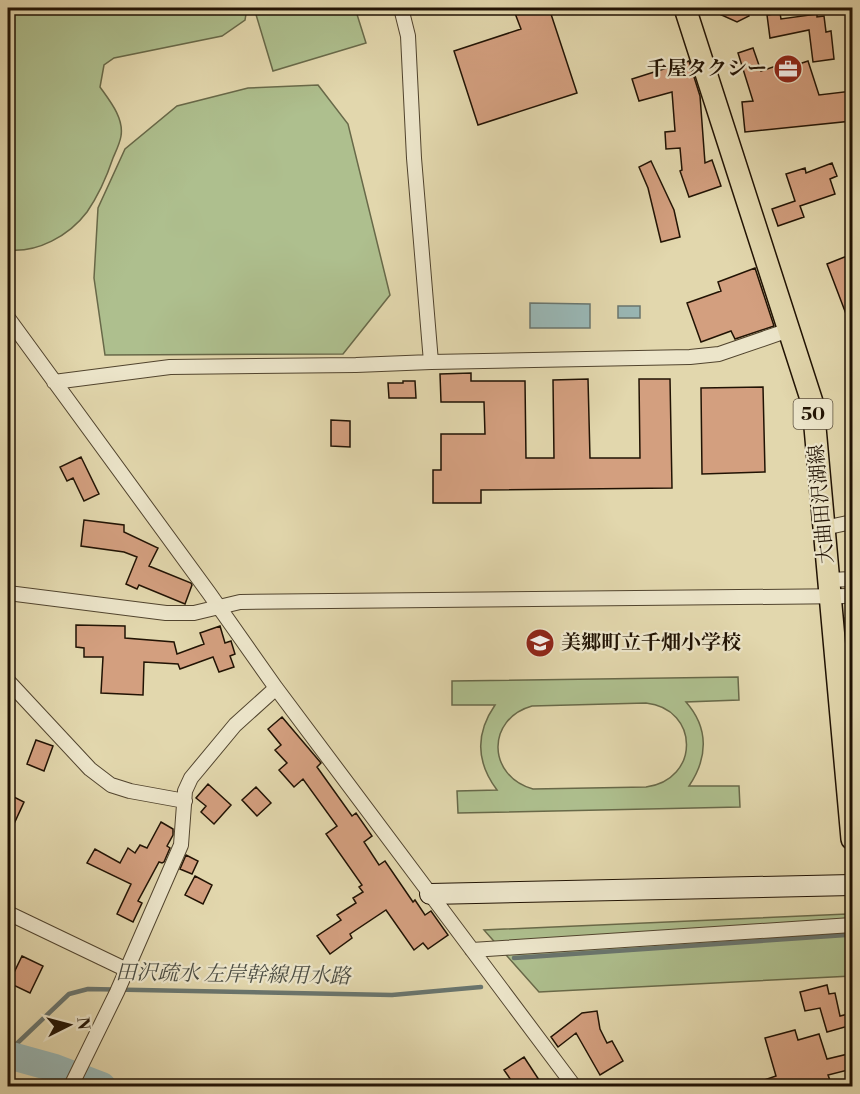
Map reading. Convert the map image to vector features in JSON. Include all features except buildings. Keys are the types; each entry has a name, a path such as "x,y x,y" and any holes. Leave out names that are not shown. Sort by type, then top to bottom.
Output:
{"main road":[{"name":"大曲田沢湖線","path":"685,8 813,405 852,839"}],"street":[{"path":"401,8 408,36 414,158 431,362"},
{"path":"8,318 276,688 574,1086"},
{"path":"54,382 170,367 690,357 719,354 789,330"},
{"path":"824,528 852,522"},
{"path":"8,593 166,613 194,613 240,602 829,588 852,579"},
{"path":"829,588 852,596"},
{"path":"8,681 90,769 111,785 130,791 185,801"},
{"path":"71,1086 117,992 181,845 185,791 199,769 235,725 276,688"},
{"path":"430,894 852,885"},
{"path":"8,913 127,970"},
{"path":"472,950 852,925"}],"green space":[{"path":"8,8 247,8 245,20 222,36 114,58 104,65 100,87 115,110 120,123 121,136 102,186 80,221 62,235 41,246 19,250 8,250"},
{"path":"254,8 355,8 366,43 273,71"},
{"path":"318,85 348,124 390,295 343,354 105,355 94,278 98,208 125,149 177,106 248,88"},
{"path":"844,618 852,618 852,718"},
{"path":"738,677 739,700 686,702 699,722 703,743 700,765 689,786 739,786 740,807 458,813 457,791 497,790 485,769 481,748 484,727 495,705 452,705 452,681","holes":["646,703 664,708 676,718 684,730 686,745 684,759 676,772 664,782 646,787 533,789 518,782 507,772 500,760 498,748 500,735 506,723 517,713 532,706"]},
{"path":"847,914 852,976 539,992 484,930"}],"water":[{"path":"530,303 590,304 590,328 530,328"},
{"path":"618,306 640,306 640,318 618,318"}],"waterway":[{"name":"田沢疏水 左岸幹線用水路","path":"514,958 846,935"},
{"name":"田沢疏水 左岸幹線用水路","path":"8,1052 69,994 88,989 392,995 481,987"},
{"path":"8,1055 55,1068 102,1086"},
{"name":"田沢疏水 左岸幹線用水路","path":"8,1068 10,1086"}],"place":[{"name":"千屋タクシー","path":"788,69"},
{"name":"美郷町立千畑小学校","path":"540,643"}]}
